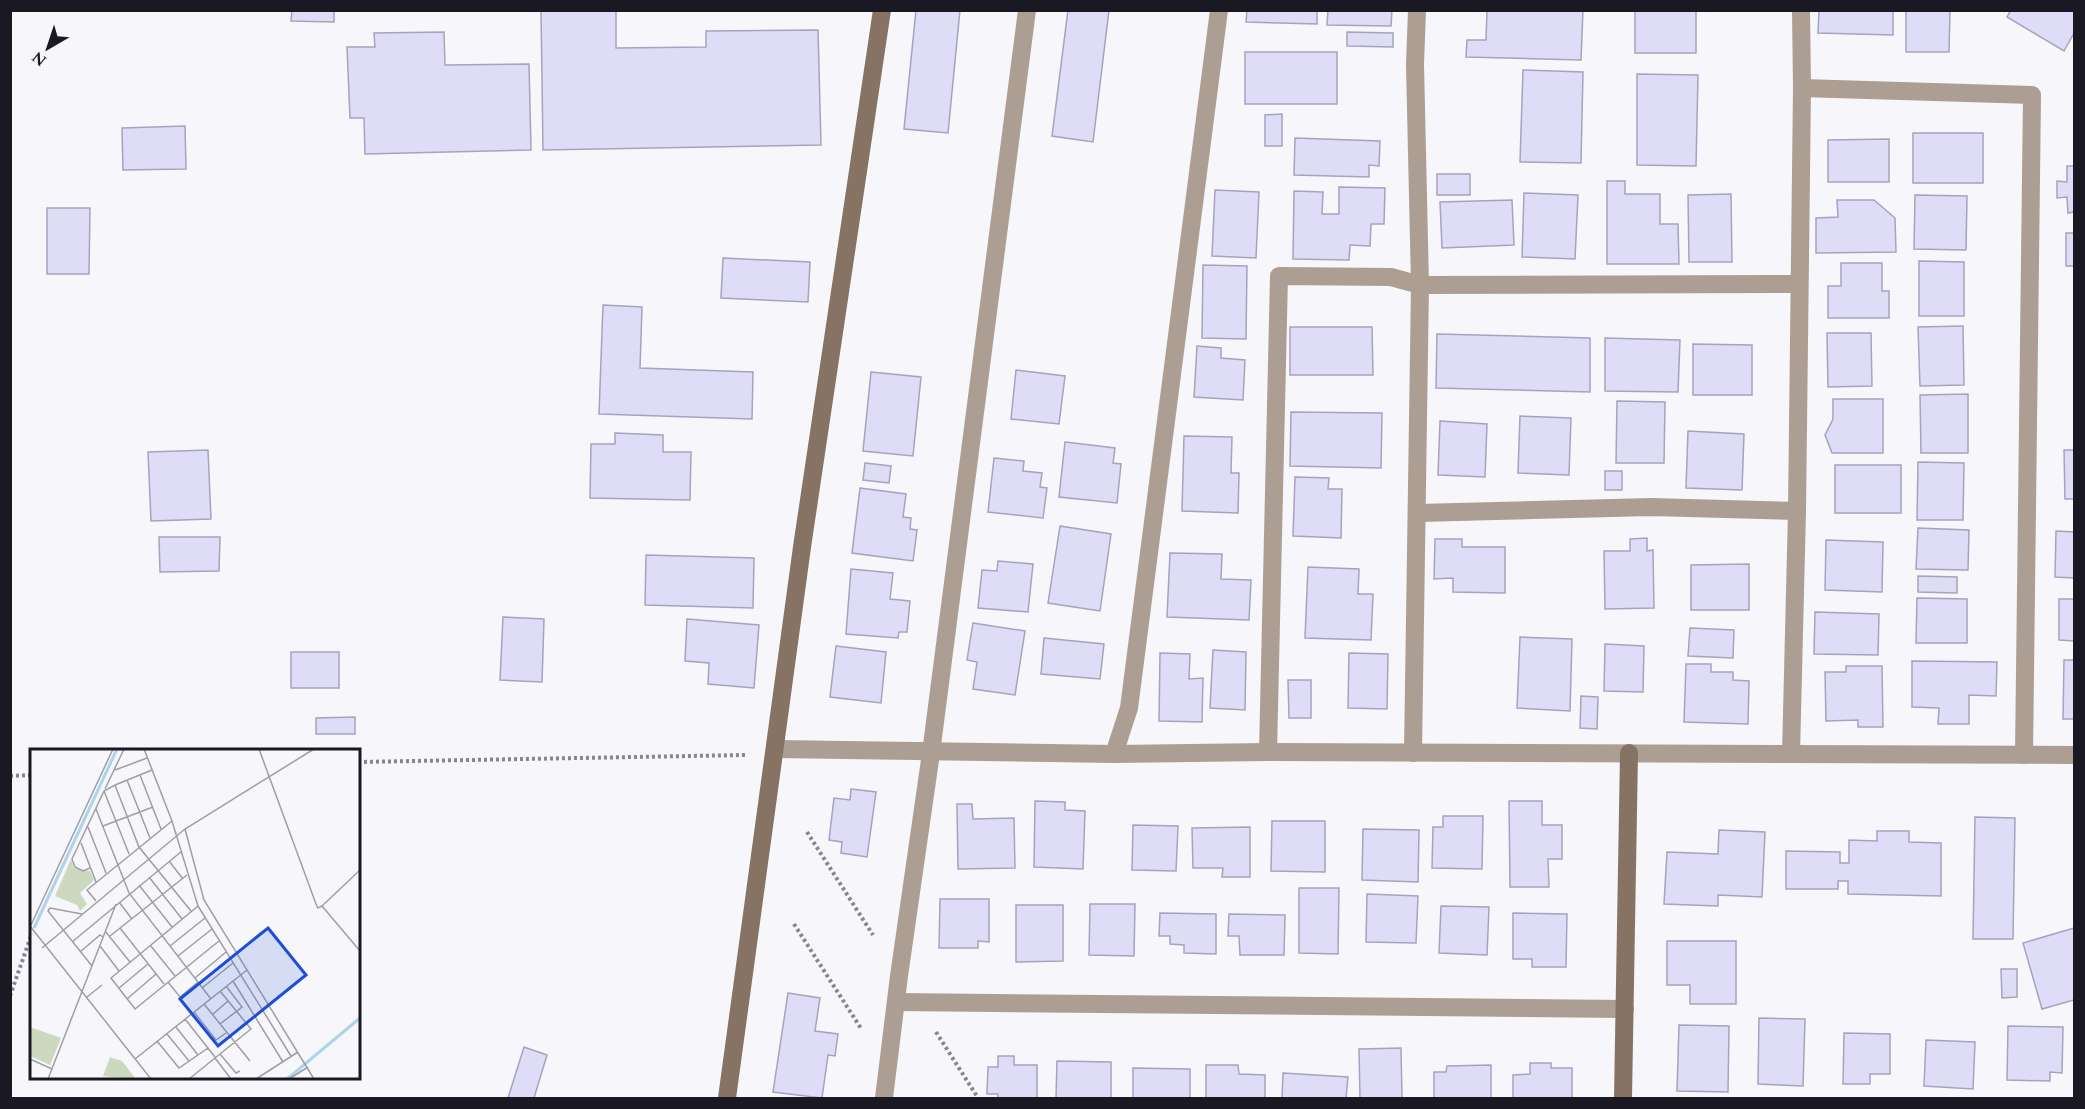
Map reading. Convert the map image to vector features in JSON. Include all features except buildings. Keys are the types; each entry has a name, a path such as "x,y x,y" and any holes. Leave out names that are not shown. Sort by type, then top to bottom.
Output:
{"street":[{"path":"727,1098 804,535 882,10"},
{"path":"884,1098 932,753 1027,10"},
{"path":"1114,754 1129,708 1219,10"},
{"path":"1413,753 1420,285 1415,64 1417,10"},
{"path":"1791,754 1803,88 1801,10"},
{"path":"1803,88 2032,94 2024,755"},
{"path":"1268,752 1279,276 1391,277 1420,285 1799,284"},
{"path":"1418,513 1651,507 1797,511"},
{"path":"776,749 1114,754 1268,752 2074,755"},
{"path":"1623,1098 1629,753"},
{"path":"896,1002 1625,1009"}],"path":[{"path":"360,762 750,755 776,749"},
{"path":"10,776 30,775"},
{"path":"794,924 887,1070"},
{"path":"10,996 30,939"}]}
